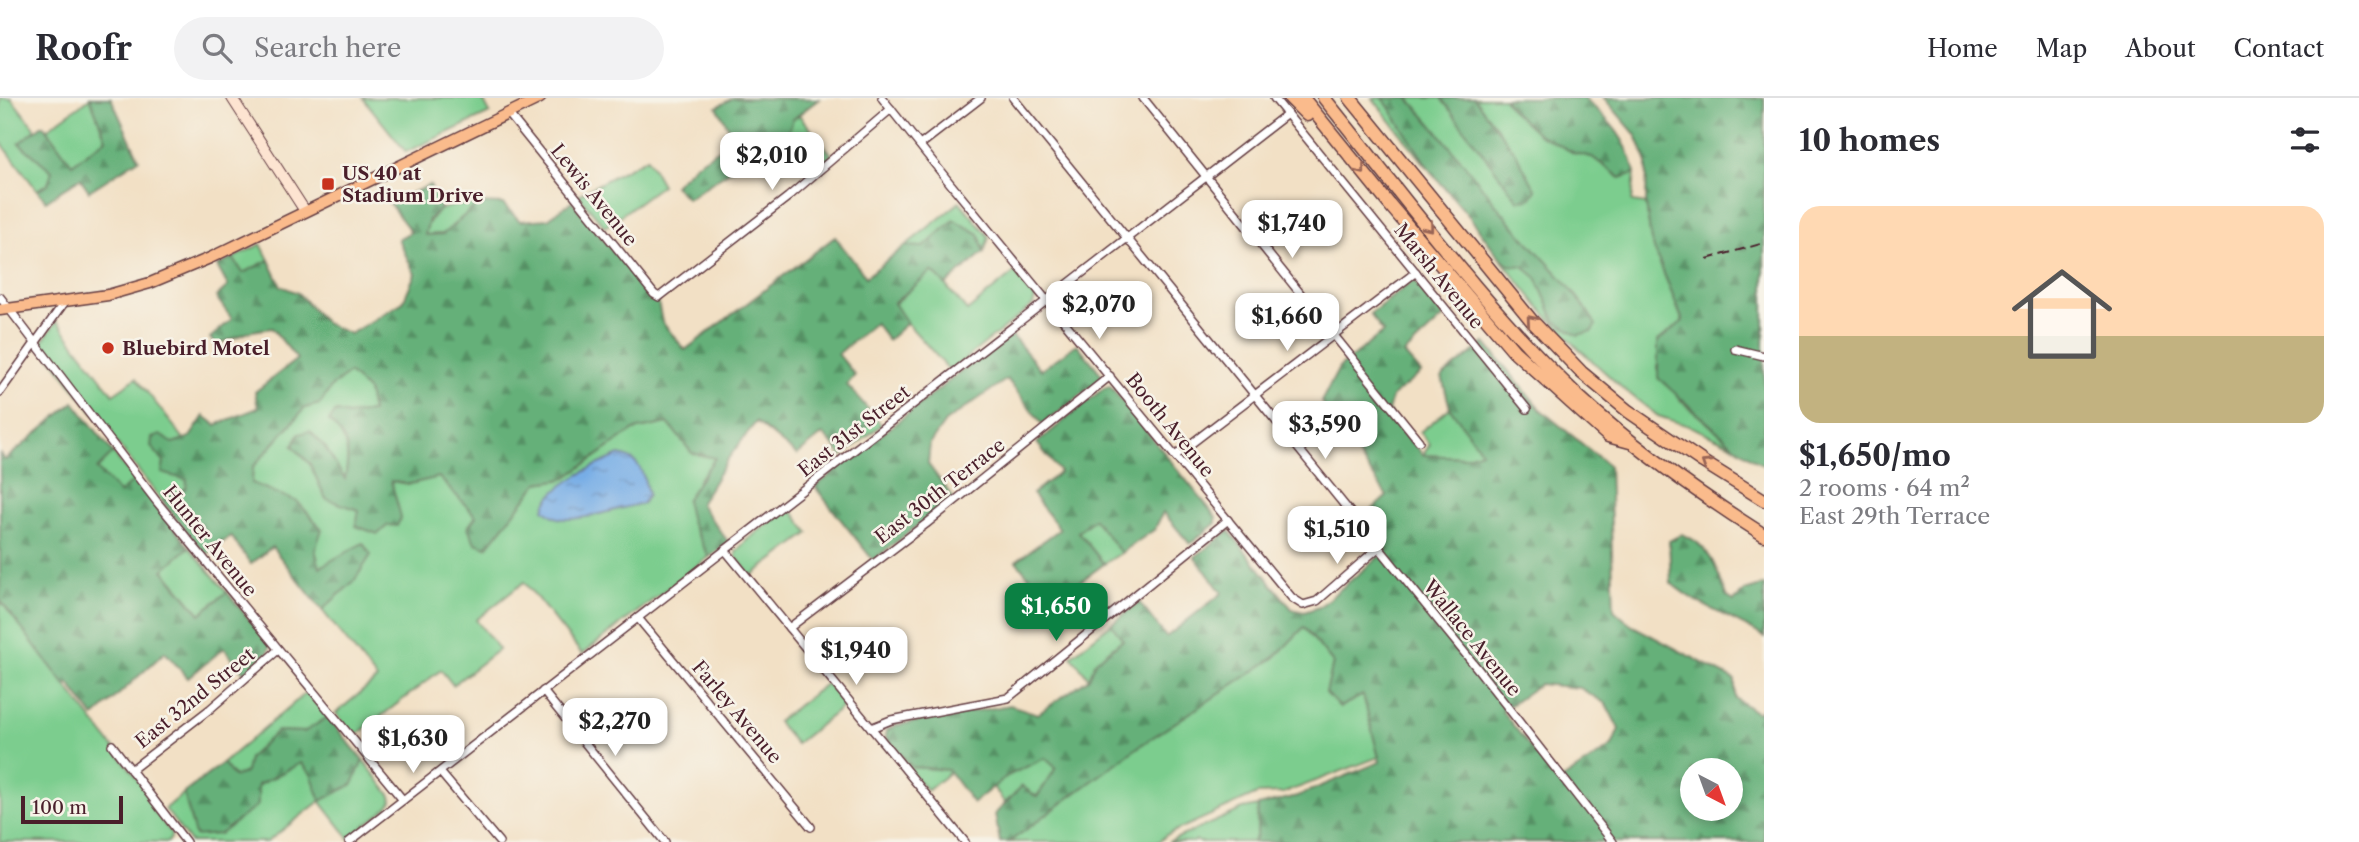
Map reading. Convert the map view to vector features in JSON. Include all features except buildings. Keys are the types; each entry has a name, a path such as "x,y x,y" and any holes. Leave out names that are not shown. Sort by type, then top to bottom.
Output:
{"highway":[{"path":"1290,98 1331,134"},
{"path":"1303,98 1514,351 1608,436 1636,444"},
{"path":"1324,98 1495,309 1579,397 1691,488 1764,535"},
{"path":"1350,98 1532,321 1581,372 1628,411 1764,500"}],"main road":[{"path":"232,98 305,211"},
{"path":"5,310 108,295 150,283 210,258 540,98"}],"street":[{"name":"Booth Avenue","path":"882,98 1292,598 1303,605 1317,601 1378,548"},
{"path":"920,145 981,98"},
{"name":"Wallace Avenue","path":"1013,98 1485,678 1613,842"},
{"path":"1143,98 1419,441"},
{"name":"Marsh Avenue","path":"1274,98 1527,410"},
{"name":"Lewis Avenue","path":"508,114 655,295 664,295 778,205 891,110"},
{"name":"East 31st Street","path":"349,842 1287,114"},
{"path":"1175,456 1416,272"},
{"name":"Hunter Avenue","path":"0,297 5,310 35,343 157,502 403,800"},
{"path":"0,392 67,299"},
{"path":"1735,349 1764,356"},
{"name":"East 30th Terrace","path":"789,628 926,524 1110,376"},
{"path":"871,728 891,720 1008,698 1228,520"},
{"path":"725,550 965,842"},
{"name":"Farley Avenue","path":"638,618 811,827"},
{"name":"East 32nd Street","path":"131,770 210,709 278,650"},
{"path":"543,691 665,842"},
{"path":"112,745 182,841"},
{"path":"440,772 499,842"}],"green space":[{"path":"0,98 11,98 36,130 19,143 52,171 48,184 37,190 0,141"},
{"path":"90,98 106,139 71,165 47,129"},
{"path":"90,98 111,98 139,159 89,191 80,178 46,201 37,190 48,184 52,171 19,143 43,125 72,164 106,139"},
{"path":"363,98 482,98 490,113 406,152"},
{"path":"733,98 819,99 793,119 788,132 687,199 674,185 696,164 735,139 717,107"},
{"path":"1383,98 1432,173 1373,99"},
{"path":"1383,98 1408,98 1421,112 1507,218 1587,310 1596,325 1592,331 1578,335 1555,321 1536,277 1523,266 1509,265 1497,254 1432,173"},
{"path":"1408,98 1441,98 1518,200 1515,152 1474,98 1504,98 1512,110 1574,153 1592,157 1620,178 1635,173 1632,202 1646,204 1651,241 1683,322 1680,400 1734,446 1692,427 1658,416 1575,345 1538,306 1497,254 1509,265 1523,266 1535,276 1542,286 1553,315 1566,328 1578,334 1589,314"},
{"path":"1441,98 1474,98 1515,152 1536,190 1530,199 1518,200"},
{"path":"1504,98 1584,98 1617,131 1628,150 1635,173 1621,178 1592,157 1574,153 1538,134 1512,110"},
{"path":"1604,98 1764,98 1764,466 1734,446 1658,378 1658,341 1683,321 1651,241 1646,204 1647,163 1636,135"},
{"path":"799,115 832,155 817,168 788,132 793,119"},
{"path":"647,158 662,185 605,227 578,195"},
{"path":"430,185 441,208 429,219 425,235 443,234 479,203 503,204 520,221 548,219 572,201 650,296 658,302 662,322 685,350 835,237 866,277 905,246 924,247 954,220 979,234 984,252 946,285 932,271 894,303 907,323 888,340 875,323 838,354 855,375 847,385 876,418 837,449 823,434 797,455 756,422 727,460 700,504 729,543 709,557 691,522 686,500 715,458 692,453 668,423 634,430 564,479 538,483 487,547 475,543 468,527 476,516 439,477 410,484 391,481 401,517 397,526 388,525 378,534 356,526 359,510 326,499 310,464 293,446 299,434 310,431 325,447 345,479 347,447 329,421 336,412 348,415 372,412 368,391 349,373 332,386 320,404 305,408 253,467 252,483 298,502 322,529 315,550 320,567 363,543 371,555 354,581 322,610 272,547 251,564 231,536 206,555 162,501 186,488 187,480 162,473 164,461 151,447 152,438 160,435 173,443 190,437 204,416 216,425 258,408 255,392 297,359 272,328 252,331 216,345 210,338 232,319 216,297 228,286 217,266 233,258 243,273 269,260 281,286 298,293 325,323 350,334 403,302 415,274 398,239 411,232 389,203"},
{"path":"960,202 989,237 984,252 979,234 954,220 924,248 905,246"},
{"path":"479,203 443,234 424,235 438,211 451,206"},
{"path":"261,244 269,260 243,273 233,258"},
{"path":"933,270 967,311 1016,271 1036,295 1033,305 950,371 907,323 894,304"},
{"path":"1414,280 1444,317 1404,354 1421,373 1392,397 1388,411 1423,455 1464,457 1481,451 1450,408 1442,377 1485,343 1541,410 1609,466 1614,610 1631,625 1735,680 1735,698 1757,713 1764,708 1764,842 1253,842 1257,835 1258,806 1297,796 1380,762 1363,695 1340,707 1326,693 1333,663 1304,627 1275,657 1141,745 1009,842 1000,842 995,814 1022,786 1037,797 1056,768 1045,758 1007,776 973,803 948,770 912,767 886,737 887,730 897,725 1010,705 1038,714 1089,678 1096,661 1123,640 1111,624 1139,602 1166,637 1222,593 1195,557 1229,531 1292,609 1304,612 1319,607 1388,549 1363,518 1387,496 1321,402 1339,368 1383,332 1370,314","holes":["1540,684 1580,688 1606,704 1619,729 1612,746 1558,782 1502,711"]},
{"path":"57,321 113,394 136,378 184,439 173,443 187,480 187,488 162,501 40,344"},
{"path":"1010,333 1041,370 1077,344 1102,375 1101,379 1043,425 1007,379 945,422 930,443 928,464 953,498 873,560 815,487"},
{"path":"350,372 368,391 372,412 348,415 336,412 346,446 345,481 325,447 293,446 310,464 326,499 390,481 410,484 439,477 476,516 487,547 538,483 564,479 634,430 668,423 692,453 716,458 698,480 691,522 709,557 582,654 524,582 476,620 499,649 453,685 441,670 354,737 336,713 377,679 322,610 354,581 370,555 363,543 320,567 315,550 251,483 253,467 305,408 320,404 332,386"},
{"path":"1110,386 1216,517 1216,523 1190,544 1163,512 1155,529 1121,553 1094,519 1078,532 1104,564 1066,592 1039,589 1016,561 1060,529 1032,494 1060,472 1037,443 1104,388"},
{"path":"74,402 113,453 97,469 119,493 135,480 189,547 163,570 200,614 227,592 270,645 268,653 244,673 224,648 188,678 165,652 94,717 69,684 65,685 0,600 0,454 5,460"},
{"path":"1450,408 1482,451 1464,457 1423,455 1430,444 1420,432"},
{"path":"876,418 881,425 842,456 837,449"},
{"path":"113,453 135,480 119,493 96,468"},
{"path":"789,507 809,533 751,576 736,557 736,552"},
{"path":"1094,519 1121,553 1104,564 1078,532"},
{"path":"1682,534 1706,551 1716,567 1726,596 1734,601 1745,591 1764,585 1764,637 1693,599 1671,583 1669,541"},
{"path":"189,547 227,592 200,614 163,569"},
{"path":"0,600 157,804 151,807 171,833 168,842 0,842"},
{"path":"1111,624 1123,639 1096,661 1089,678 1071,656"},
{"path":"1304,627 1333,663 1326,693 1340,707 1363,695 1379,757 1284,793 1257,794 1166,835 1159,842 1009,842 1141,745 1275,657"},
{"path":"827,683 845,705 796,744 777,722"},
{"path":"307,692 328,717 304,732 277,731 246,772 234,777 223,763"},
{"path":"328,717 363,760 353,784 321,801 311,774 301,763 258,785 258,805 220,834 195,836 184,793 223,763 234,777 246,772 249,758 277,731 304,732"},
{"path":"886,737 912,767 950,772 927,791 887,743"},
{"path":"1045,757 1057,768 1036,797 1022,786 1005,803 993,787 1007,776"},
{"path":"363,760 392,801 349,838 320,801 267,842 190,842 165,809 184,793 195,836 258,785 301,762 311,774 352,784"},
{"path":"1258,806 1257,835 1253,842 1168,842 1243,809"}],"water":[{"path":"620,455 633,460 641,469 648,495 642,504 588,517 567,519 556,517 544,509 548,500 564,484"}],"railway":[{"path":"1707,259 1764,243"}],"place":[{"name":"US 40 at Stadium Drive","path":"328,184"},
{"name":"Bluebird Motel","path":"108,348"}]}
